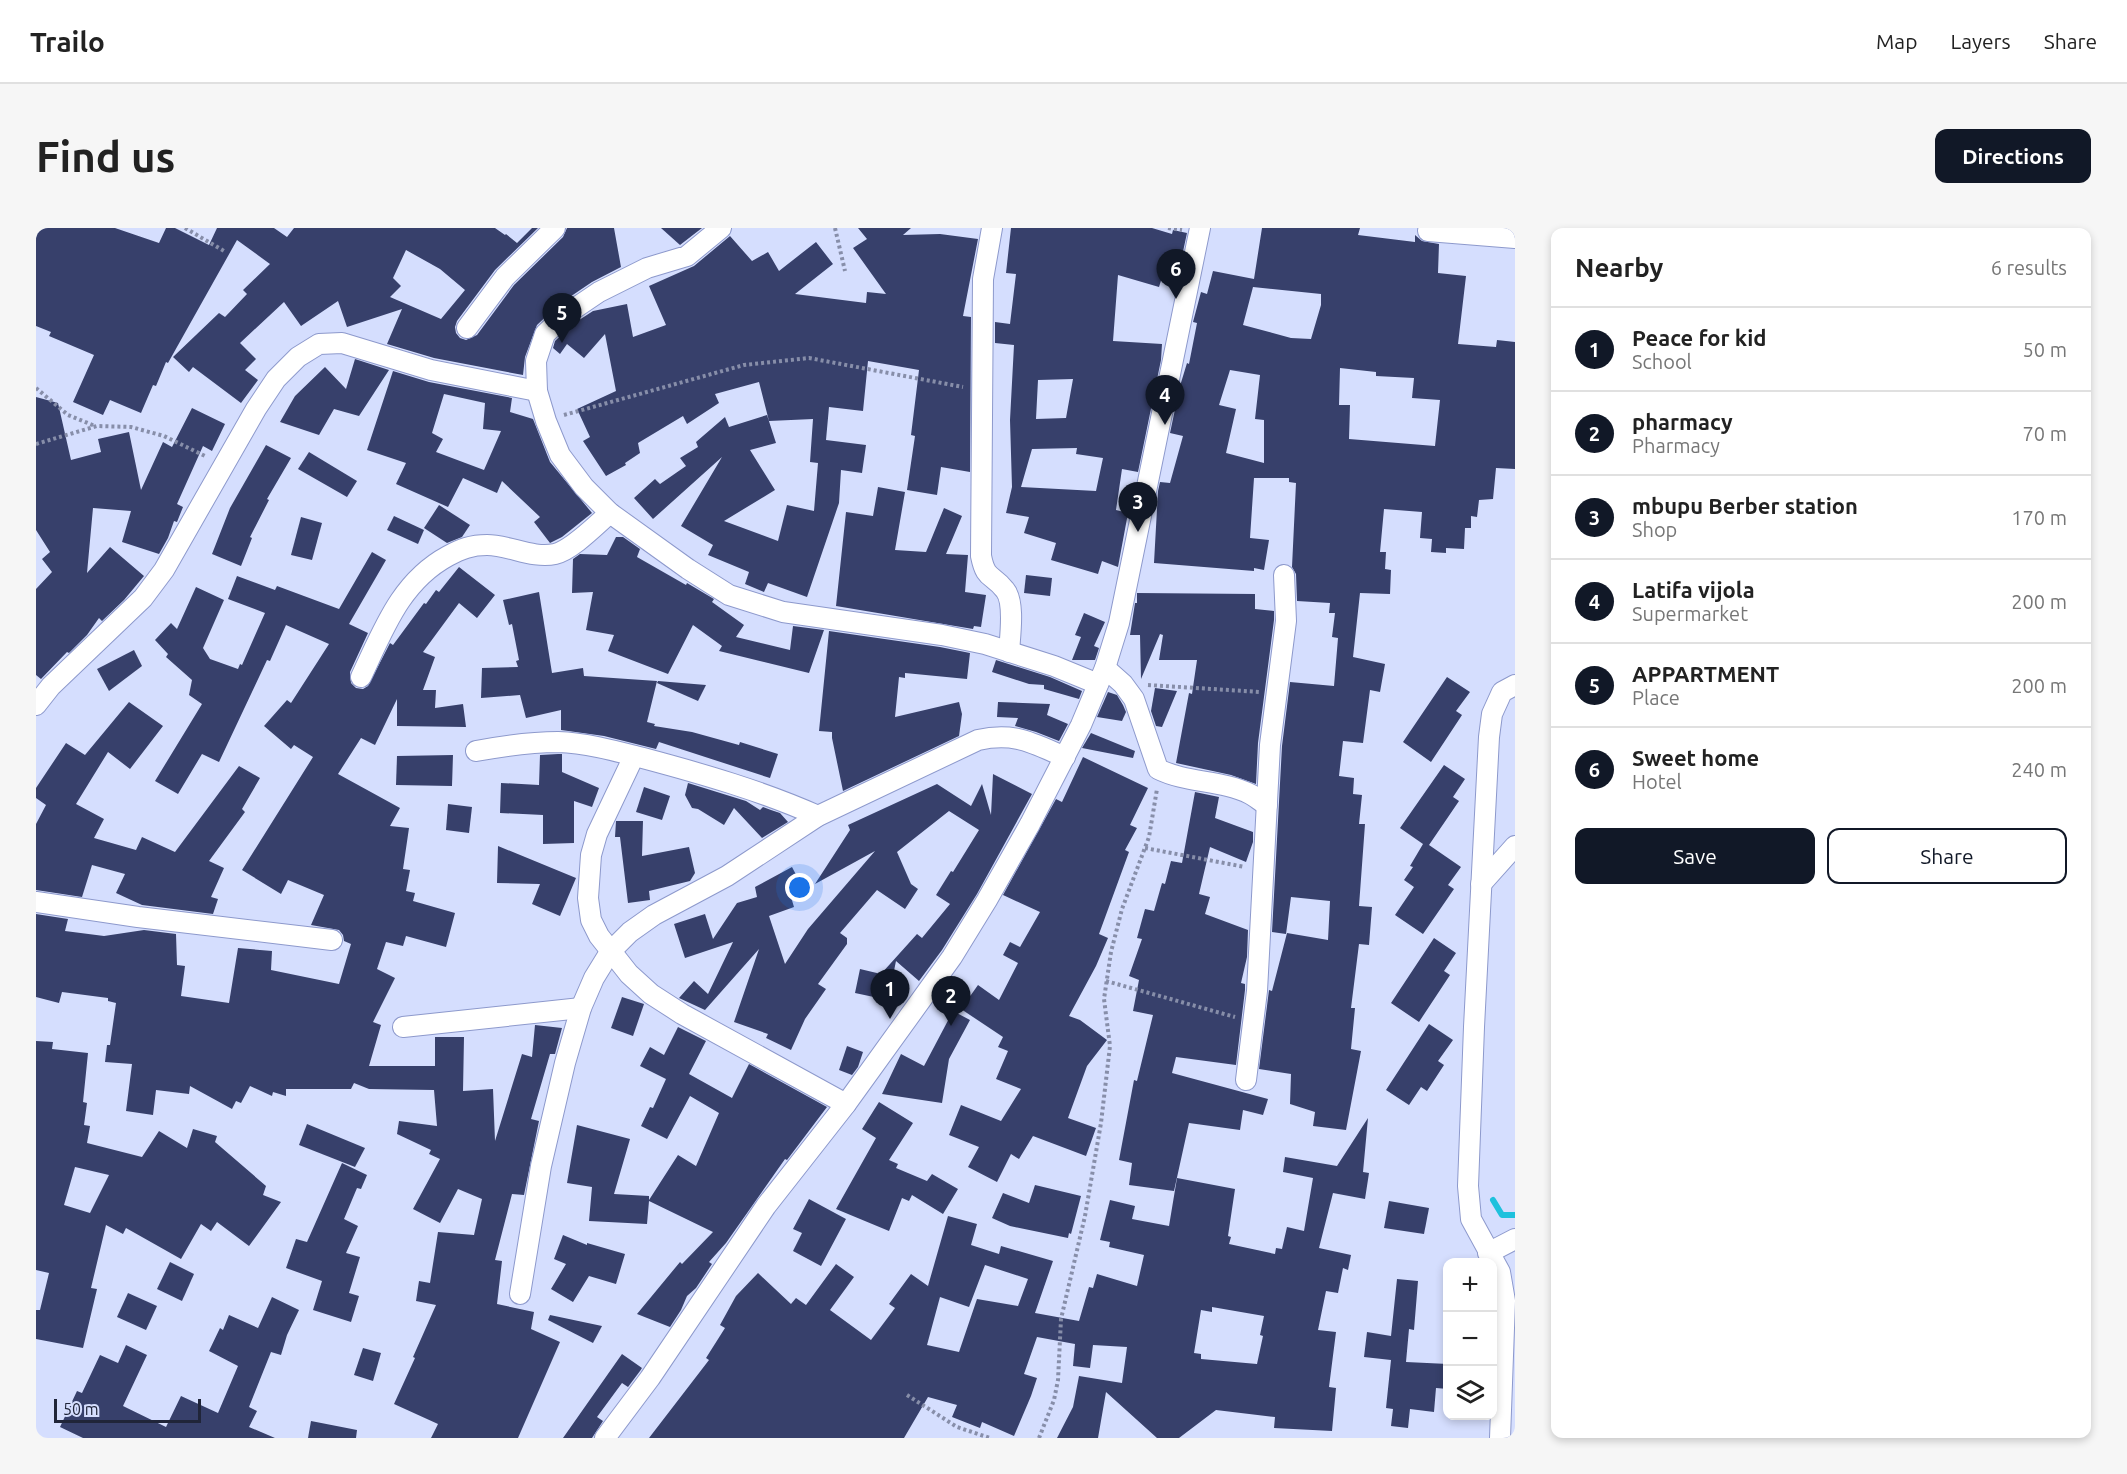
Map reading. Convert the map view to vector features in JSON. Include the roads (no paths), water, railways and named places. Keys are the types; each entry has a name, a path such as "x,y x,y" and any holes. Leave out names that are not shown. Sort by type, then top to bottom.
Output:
{"street":[{"path":"466,328 505,277 555,228"},
{"path":"721,228 687,256 647,268 599,292 566,315 546,334 536,361 537,391 560,455 584,487 610,513 688,570 729,595 783,612 942,635 985,644 1054,666 1102,676 1122,684 1134,699 1158,770 1169,775 1250,794 1266,805"},
{"path":"992,228 983,279 981,556 987,576 1005,589 1009,596 1011,606 1009,652"},
{"path":"605,1438 650,1378 766,1206 846,1104 952,957 998,881 1081,725 1102,676 1119,623 1200,228"},
{"path":"1428,231 1515,238"},
{"path":"36,705 51,686 143,598 164,570 276,379 298,357 319,345 342,343 431,370 537,391"},
{"path":"361,677 403,596 417,578 435,563 465,546 488,545 542,555 557,554 575,543 610,513"},
{"path":"1246,1080 1255,1022 1270,745 1286,621 1284,575"},
{"path":"1500,1438 1505,1301 1500,1272 1471,1220 1468,1186 1481,884 1492,714 1502,692 1515,685"},
{"path":"520,1294 551,1115 581,1008 594,978 610,952 630,932 654,915 727,876 818,816 978,740 1009,736 1065,757"},
{"path":"476,751 506,745 559,742 585,745 634,756 756,792 818,816"},
{"path":"634,756 597,834 588,876 591,920 610,952 651,994 682,1014 846,1104"},
{"path":"1481,884 1515,846"},
{"path":"36,902 138,917 332,940"},
{"path":"403,1027 581,1008"},
{"path":"1488,1253 1515,1239"}],"waterway":[{"path":"1493,1200 1502,1215 1515,1215"}],"place":[{"name":"Sweet home","path":"1176,299"},
{"name":"APPARTMENT","path":"562,343"},
{"name":"Latifa vijola","path":"1165,425"},
{"name":"mbupu Berber station","path":"1138,532"},
{"name":"Peace for kid","path":"890,1019"},
{"name":"pharmacy","path":"951,1026"}]}
